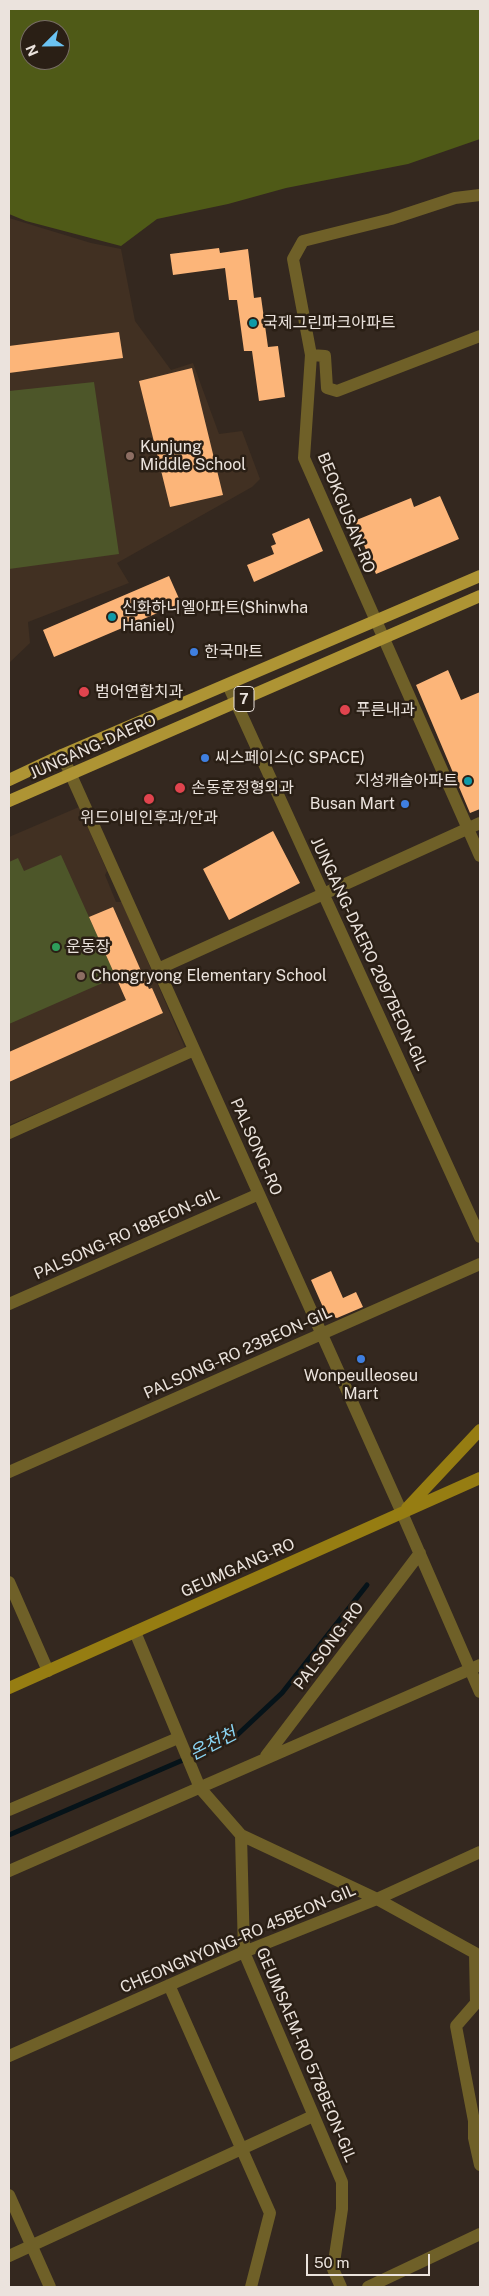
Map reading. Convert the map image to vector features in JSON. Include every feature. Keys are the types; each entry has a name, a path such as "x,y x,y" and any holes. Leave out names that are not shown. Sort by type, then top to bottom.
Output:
{"main road":[{"name":"JUNGANG-DAERO","path":"9,780 62,755 480,576"},
{"name":"JUNGANG-DAERO","path":"9,801 480,596"}],"street":[{"name":"BEOKGUSAN-RO","path":"375,622 304,458 311,355 293,259 302,241 390,219 455,198 480,195"},
{"path":"311,355 325,356 327,388 337,391 480,336"},
{"path":"375,622 480,856"},
{"name":"JUNGANG-DAERO 2097BEON-GIL","path":"228,684 480,1237"},
{"name":"PALSONG-RO","path":"62,755 420,1553 475,1667 480,1692"},
{"path":"158,969 480,822"},
{"path":"9,1133 194,1050"},
{"name":"PALSONG-RO 18BEON-GIL","path":"9,1304 259,1194"},
{"name":"PALSONG-RO 23BEON-GIL","path":"9,1472 480,1264"},
{"path":"402,1513 480,1430"},
{"name":"GEUMGANG-RO","path":"9,1688 480,1478"},
{"name":"PALSONG-RO","path":"265,1758 420,1553"},
{"path":"9,1582 48,1671"},
{"path":"135,1632 200,1788 241,1835 377,1898 475,1953 476,2003 456,2026 474,2121 474,2138 480,2165"},
{"path":"9,1871 475,1667"},
{"path":"9,1810 179,1741"},
{"name":"GEUMSAEM-RO 578BEON-GIL","path":"241,1835 244,1952 342,2182 342,2209 333,2269 342,2287"},
{"name":"CHEONGNYONG-RO 45BEON-GIL","path":"9,2056 244,1952 377,1898 480,1852"},
{"path":"169,1985 270,2213 251,2287"},
{"path":"9,2256 313,2116"},
{"path":"9,2195 50,2287"},
{"path":"368,2287 480,2234"}],"shaded area":[{"name":"Kunjung Middle School","path":"9,218 91,243 121,249 135,321 171,370 193,363 219,434 242,431 260,479 252,487 117,563 129,583 28,622 30,643 9,663"},
{"name":"Chongryong Elementary School","path":"79,807 107,871 105,875 116,902 122,902 186,1050 9,1125 9,837"}],"green space":[{"path":"9,9 480,9 480,139 408,164 286,188 228,204 157,219 121,246 26,221 9,214"},
{"path":"94,382 119,554 9,569 9,391"},
{"name":"운동장","path":"61,855 116,977 9,1024 9,862 18,858 24,871"}],"building":[{"name":"국제그린파크아파트","path":"219,248 220,253 248,249 254,298 261,297 268,347 278,346 285,397 259,401 252,351 244,351 237,300 229,300 225,268 173,275 170,254"},
{"path":"119,332 123,358 9,373 9,346"},
{"path":"192,368 223,495 170,507 139,381"},
{"path":"440,496 459,539 376,574 354,521 411,498 414,507"},
{"path":"309,518 323,551 254,582 247,565 274,554 271,546 276,544 272,534"},
{"name":"신화하니엘아파트(Shinwha Haniel)","path":"169,576 181,603 54,657 43,630"},
{"path":"448,670 461,700 480,692 480,809 470,813 416,685"},
{"path":"273,831 300,883 229,920 203,869"},
{"path":"113,907 149,989 152,988 163,1013 9,1082 9,1052 126,1000 89,917"},
{"path":"331,1271 343,1298 356,1292 363,1307 337,1318 326,1314 311,1280"}],"waterway":[{"name":"온천천","path":"9,1835 234,1738 282,1693 367,1585"}],"place":[{"name":"국제그린파크아파트","path":"253,323"},
{"name":"Kunjung Middle School","path":"130,456"},
{"name":"신화하니엘아파트(Shinwha Haniel)","path":"112,617"},
{"name":"한국마트","path":"194,652"},
{"name":"범어연합치과","path":"84,692"},
{"name":"푸른내과","path":"345,710"},
{"name":"씨스페이스(C SPACE)","path":"205,758"},
{"name":"지성캐슬아파트","path":"468,781"},
{"name":"손동훈정형외과","path":"180,788"},
{"name":"위드이비인후과/안과","path":"149,799"},
{"name":"Busan Mart","path":"405,804"},
{"name":"운동장","path":"56,947"},
{"name":"Chongryong Elementary School","path":"81,976"},
{"name":"Wonpeulleoseu Mart","path":"361,1359"}]}
